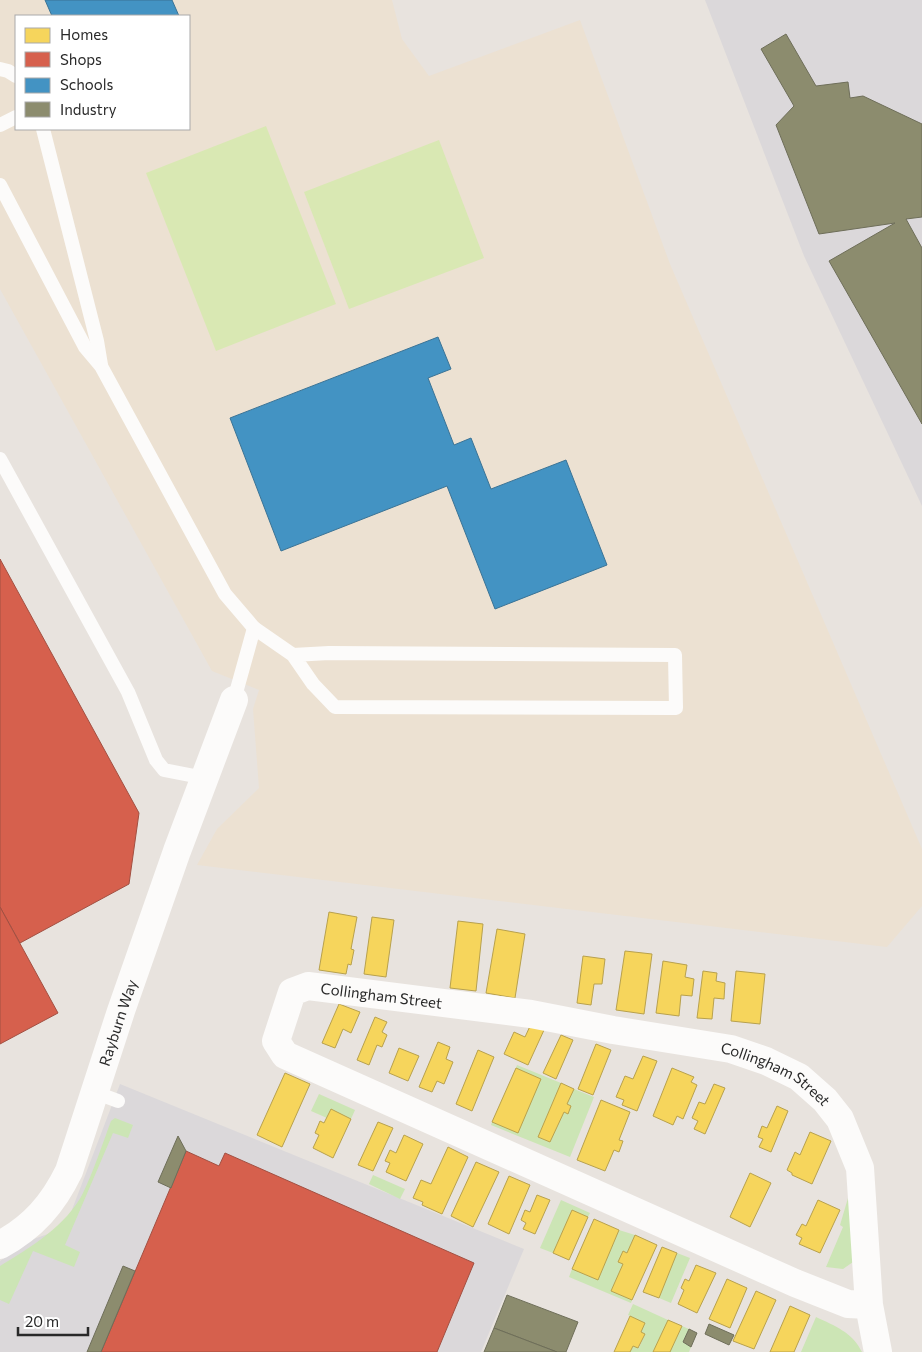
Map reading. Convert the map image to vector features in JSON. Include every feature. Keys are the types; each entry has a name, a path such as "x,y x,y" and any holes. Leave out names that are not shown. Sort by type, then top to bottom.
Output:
{"street":[{"name":"Rayburn Way","path":"0,1245 35,1222 61,1189 106,1097 177,850 234,700"},
{"name":"Collingham Street","path":"869,1305 848,1304 795,1283 285,1055 276,1041 292,992 308,986 531,1014 613,1030 731,1049 766,1061 799,1077 825,1100 840,1119 849,1137 860,1168 869,1305 878,1352"}],"lane":[{"path":"0,69 8,70 15,75"},
{"path":"0,125 15,118"},
{"path":"43,130 97,341 101,366"},
{"path":"1,190 85,347 101,366 225,594 254,628 293,655 313,684 334,707 676,708 675,655 329,653 293,655"},
{"path":"0,459 128,692 156,760 164,770 205,778"},
{"path":"234,700 254,628"}],"shaded area":[{"path":"0,0 392,0 402,39 429,76 580,20 670,264 922,849 922,906 887,947 197,865 217,829 259,788 253,709 259,690 212,671 0,289"},
{"path":"705,0 922,0 922,506 804,256"},
{"path":"120,1084 524,1249 481,1352 0,1352 0,1261 28,1241 65,1228"}],"green space":[{"path":"266,126 336,304 216,351 146,173"},
{"path":"439,140 484,258 349,309 304,192"},
{"path":"517,1065 561,1083 538,1137 550,1142 564,1112 568,1114 571,1106 567,1104 574,1089 594,1097 570,1157 491,1125 492,1122 541,1079 516,1068"},
{"path":"319,1094 355,1110 351,1119 331,1109 327,1118 311,1111"},
{"path":"115,1118 133,1125 128,1138 113,1133 65,1245 80,1252 74,1267 33,1251 9,1304 0,1300 0,1266 47,1235 76,1205 91,1175 111,1121"},
{"path":"373,1175 405,1189 400,1199 369,1184"},
{"path":"851,1188 853,1262 843,1269 826,1267 843,1227 840,1225"},
{"path":"561,1200 590,1213 588,1217 572,1210 553,1253 540,1248"},
{"path":"619,1230 635,1235 627,1253 623,1251 618,1262 623,1264 611,1291 632,1300 631,1303 569,1277 572,1269 598,1280"},
{"path":"677,1253 690,1258 671,1303 659,1298"},
{"path":"633,1304 668,1320 653,1352 630,1352 633,1346 639,1348 645,1334 641,1332 645,1323 628,1315"},
{"path":"816,1317 848,1335 862,1352 801,1352"},
{"path":"682,1326 689,1329 683,1342 691,1347 689,1352 670,1352"}],"building: Homes":[{"path":"329,912 357,917 351,949 354,950 351,965 348,964 346,974 319,970"},
{"path":"372,917 394,920 386,977 364,974"},
{"path":"458,921 483,924 476,991 450,988"},
{"path":"497,929 525,934 515,998 486,993"},
{"path":"625,951 652,954 644,1014 616,1010"},
{"path":"583,956 605,959 602,984 594,984 591,1005 577,1003"},
{"path":"663,961 687,965 685,977 694,979 692,996 681,995 679,1016 656,1013"},
{"path":"703,971 717,973 716,981 725,983 724,999 714,998 712,1019 697,1018"},
{"path":"736,971 765,974 760,1024 731,1021"},
{"path":"339,1004 360,1012 351,1033 343,1029 335,1048 322,1043"},
{"path":"375,1017 387,1022 382,1032 387,1035 382,1047 377,1045 369,1065 357,1060"},
{"path":"531,1024 544,1030 528,1065 504,1054 514,1032 525,1037"},
{"path":"561,1035 573,1040 556,1079 543,1073"},
{"path":"438,1042 450,1047 446,1059 453,1062 444,1084 437,1081 432,1092 419,1087"},
{"path":"596,1044 611,1050 593,1095 578,1089"},
{"path":"399,1048 419,1056 408,1081 389,1073"},
{"path":"478,1050 494,1057 472,1111 456,1104"},
{"path":"643,1056 657,1061 637,1111 622,1105 624,1100 616,1097 625,1076 633,1079"},
{"path":"516,1068 541,1079 518,1133 492,1122"},
{"path":"672,1068 694,1077 691,1082 697,1085 683,1119 677,1116 673,1125 653,1116"},
{"path":"285,1073 310,1084 282,1147 257,1135"},
{"path":"561,1083 574,1089 567,1104 571,1106 568,1114 564,1112 550,1142 538,1137"},
{"path":"714,1084 725,1088 705,1134 694,1129 698,1121 692,1118 699,1102 705,1104"},
{"path":"601,1100 630,1112 619,1140 623,1141 619,1152 614,1150 605,1171 577,1160"},
{"path":"777,1106 788,1111 771,1152 759,1147 763,1139 758,1137 762,1126 767,1128"},
{"path":"331,1109 351,1119 333,1158 313,1148 319,1135 315,1133 320,1121 324,1123"},
{"path":"378,1122 393,1128 373,1171 358,1165"},
{"path":"810,1132 831,1141 812,1184 792,1175 787,1170 795,1152 800,1155"},
{"path":"404,1135 423,1144 406,1181 386,1172 390,1163 385,1161 390,1150 396,1153"},
{"path":"448,1147 468,1157 442,1214 422,1205 423,1202 413,1198 421,1180 431,1184"},
{"path":"476,1162 499,1172 473,1227 451,1216"},
{"path":"750,1173 771,1183 750,1227 730,1217"},
{"path":"509,1176 530,1185 509,1234 488,1224"},
{"path":"537,1195 550,1200 535,1234 523,1229 526,1223 521,1220 525,1210 530,1212"},
{"path":"818,1200 840,1210 820,1253 799,1244 802,1238 796,1235 802,1224 806,1226"},
{"path":"572,1210 588,1217 569,1260 553,1253"},
{"path":"594,1219 619,1230 598,1280 572,1269"},
{"path":"635,1235 657,1245 632,1300 611,1291 623,1264 618,1262 623,1251 627,1253"},
{"path":"662,1247 677,1253 659,1298 643,1292"},
{"path":"696,1265 716,1273 697,1313 678,1304 684,1290 681,1288 685,1279 689,1281"},
{"path":"727,1279 747,1288 730,1328 709,1319"},
{"path":"756,1291 776,1300 754,1349 733,1341"},
{"path":"790,1306 810,1315 794,1352 770,1352"},
{"path":"630,1316 645,1323 641,1332 645,1334 638,1348 633,1346 630,1352 614,1352"},
{"path":"668,1320 682,1326 670,1352 653,1352"}],"building: Shops":[{"path":"0,559 139,813 129,884 20,943 0,907"},
{"path":"0,907 58,1013 0,1044"},
{"path":"186,1151 219,1166 225,1153 474,1263 437,1352 101,1352"}],"building: Schools":[{"path":"45,0 172,0 179,15 52,15"},
{"path":"438,337 451,369 428,378 454,445 471,438 491,489 566,460 607,565 495,609 447,486 281,551 230,418"}],"building: Industry":[{"path":"786,34 816,86 848,82 850,98 863,96 922,124 922,217 906,219 922,248 922,424 829,261 895,223 819,234 776,125 794,106 761,49"},
{"path":"178,1136 186,1151 171,1188 158,1182"},
{"path":"123,1266 135,1271 101,1352 87,1352"},
{"path":"507,1295 578,1322 566,1352 557,1352 494,1328"},
{"path":"709,1324 734,1335 729,1345 705,1334"},
{"path":"494,1328 557,1352 484,1352"},
{"path":"689,1329 697,1333 691,1347 683,1342"}]}
